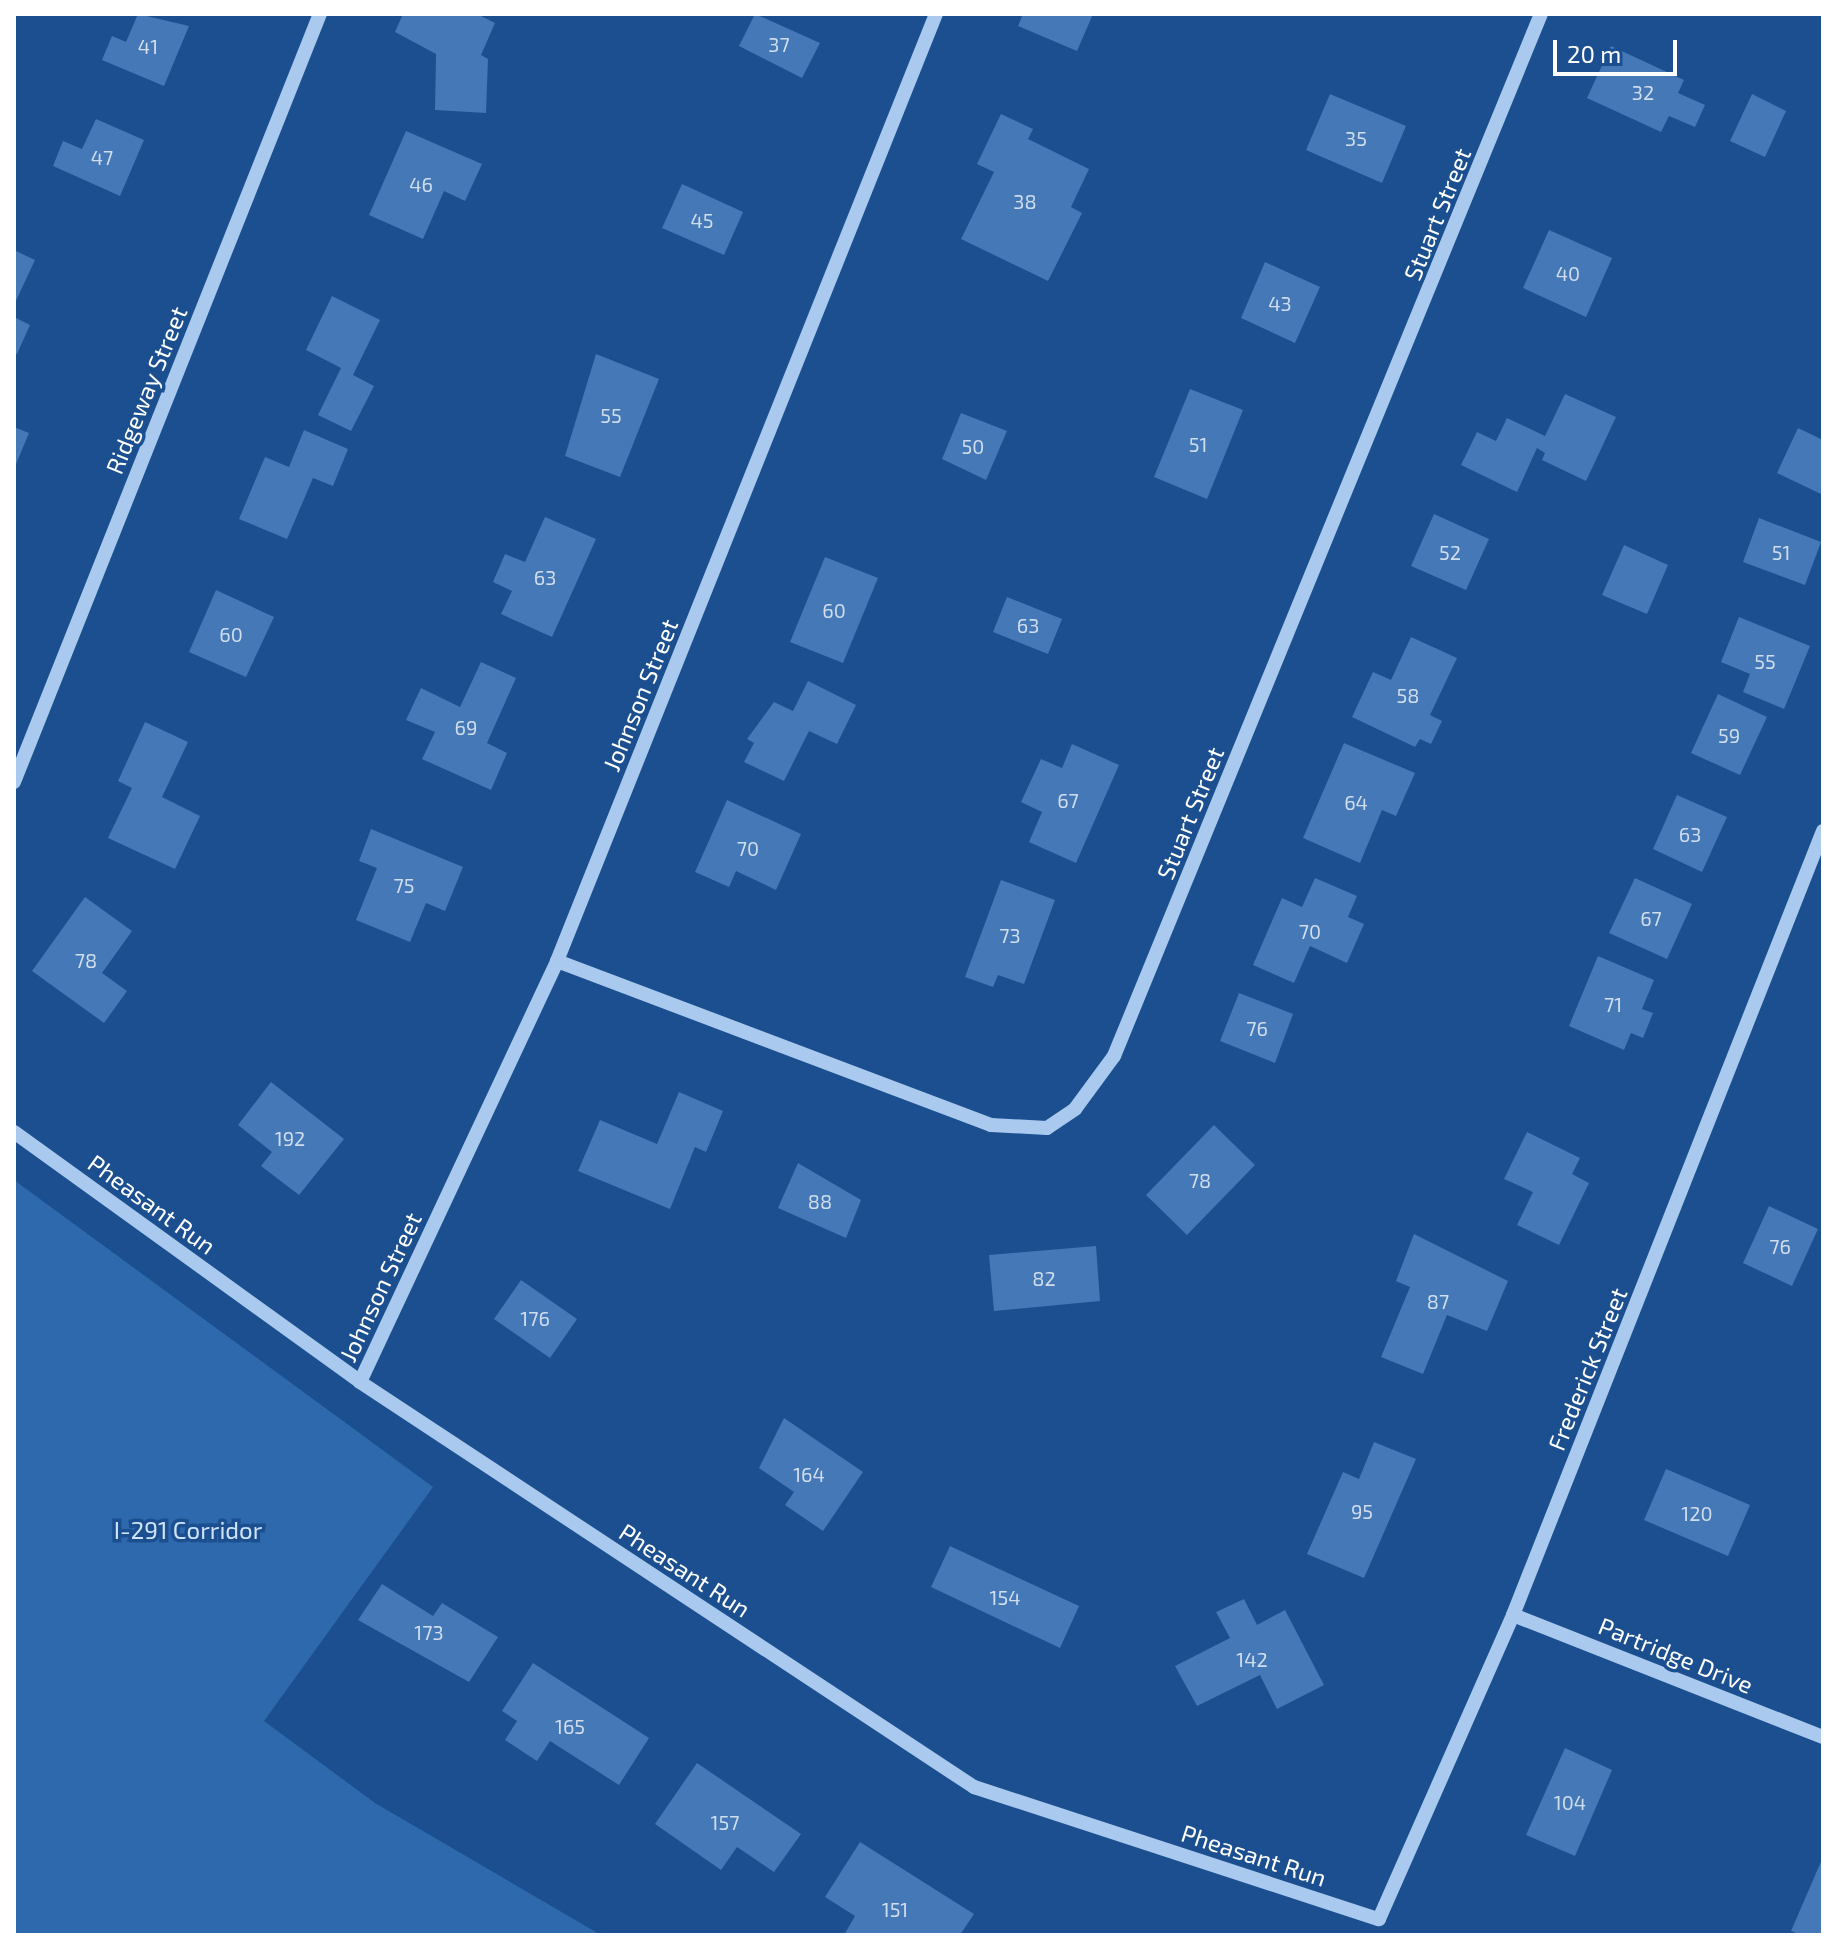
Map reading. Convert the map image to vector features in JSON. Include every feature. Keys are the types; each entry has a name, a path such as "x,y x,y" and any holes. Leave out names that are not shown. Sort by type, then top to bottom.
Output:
{"street":[{"name":"Ridgeway Street","path":"14,782 320,14"},
{"name":"Johnson Street","path":"360,1382 557,961 936,14"},
{"name":"Stuart Street","path":"557,961 991,1125 1047,1128 1075,1109 1114,1056 1541,14"},
{"name":"Frederick Street","path":"1379,1919 1513,1615 1823,831"},
{"name":"Pheasant Run","path":"14,1132 360,1382 974,1787 1379,1919"},
{"name":"Partridge Drive","path":"1513,1615 1823,1737"},
{"path":"1379,1919 1382,1935"}],"green space":[{"name":"I-291 Corridor","path":"14,1180 433,1487 264,1721 375,1803 601,1935 14,1935"}],"building":[{"path":"138,14 189,26 164,86 102,60 112,36 126,42"},
{"path":"403,14 477,14 495,23 481,55 488,59 486,113 435,110 436,54 395,32"},
{"path":"755,14 820,43 802,78 739,46"},
{"path":"1023,14 1093,14 1077,51 1018,26"},
{"path":"1611,46 1684,80 1678,93 1705,105 1695,127 1669,116 1661,132 1587,98"},
{"path":"1330,94 1406,126 1382,183 1306,150"},
{"path":"1752,94 1786,111 1765,157 1730,141"},
{"path":"1001,114 1033,129 1028,139 1089,169 1071,207 1082,213 1048,281 961,239 994,172 977,164"},
{"path":"96,119 144,140 120,196 53,166 63,141 82,149"},
{"path":"406,131 482,164 465,201 444,191 423,239 369,215"},
{"path":"682,184 743,212 724,255 662,228"},
{"path":"1549,230 1612,258 1586,317 1523,288"},
{"path":"14,250 35,260 14,305"},
{"path":"1265,262 1320,287 1295,343 1241,318"},
{"path":"332,296 380,320 353,375 374,386 351,431 318,415 341,368 306,350"},
{"path":"14,317 30,325 17,354 14,353"},
{"path":"596,354 659,379 620,477 565,456"},
{"path":"1190,389 1243,410 1207,499 1154,477"},
{"path":"1565,394 1616,417 1586,481 1542,460 1545,453 1537,448 1517,492 1461,465 1477,432 1496,441 1507,418 1545,436"},
{"path":"961,413 1007,431 986,480 942,459"},
{"path":"14,427 29,433 14,469"},
{"path":"1798,428 1823,440 1823,495 1777,473"},
{"path":"304,430 348,449 333,486 313,478 287,539 239,519 265,457 289,467"},
{"path":"1434,514 1489,539 1466,590 1411,566"},
{"path":"545,517 596,539 552,637 501,614 512,591 493,582 505,554 525,562"},
{"path":"1759,518 1821,542 1805,585 1743,562"},
{"path":"1624,545 1668,565 1647,614 1602,595"},
{"path":"825,557 878,578 843,663 790,642"},
{"path":"216,590 274,617 246,677 189,652"},
{"path":"1007,597 1062,619 1048,654 993,632"},
{"path":"1739,617 1810,646 1784,709 1743,692 1750,674 1721,662"},
{"path":"1411,637 1457,658 1430,715 1442,721 1431,744 1420,739 1415,747 1352,717 1373,672 1391,680"},
{"path":"481,662 516,678 487,743 507,753 491,790 422,759 435,732 406,720 421,688 460,707"},
{"path":"808,681 856,705 837,744 809,731 784,781 744,762 754,743 747,739 774,702 793,711"},
{"path":"1718,694 1767,717 1740,775 1691,753"},
{"path":"145,722 188,742 162,797 200,816 175,869 108,838 132,788 118,781"},
{"path":"1344,743 1415,773 1396,816 1382,810 1360,863 1303,838"},
{"path":"1072,744 1119,765 1076,863 1029,842 1042,812 1021,802 1041,759 1062,768"},
{"path":"1677,795 1727,817 1702,872 1653,849"},
{"path":"727,800 801,834 776,890 736,871 729,887 695,872"},
{"path":"371,829 463,867 445,911 426,903 410,942 356,920 377,868 359,861"},
{"path":"1315,878 1357,896 1348,917 1364,924 1347,963 1310,946 1294,983 1253,965 1282,898 1302,907"},
{"path":"1635,878 1692,904 1667,959 1609,933"},
{"path":"1001,880 1055,900 1024,984 998,975 993,987 965,977"},
{"path":"85,897 132,931 102,973 127,991 104,1023 32,971"},
{"path":"1598,956 1654,980 1642,1009 1653,1013 1643,1038 1631,1033 1624,1050 1569,1026"},
{"path":"1239,993 1293,1014 1275,1063 1220,1041"},
{"path":"271,1082 344,1139 299,1195 261,1166 272,1152 238,1125"},
{"path":"679,1092 723,1111 706,1152 695,1147 670,1209 578,1171 600,1120 657,1144"},
{"path":"1214,1125 1255,1165 1187,1235 1146,1195"},
{"path":"1527,1132 1580,1158 1572,1174 1589,1183 1559,1245 1517,1225 1533,1192 1504,1179"},
{"path":"798,1163 861,1200 846,1238 778,1208"},
{"path":"1769,1206 1818,1229 1792,1286 1743,1263"},
{"path":"1414,1234 1508,1281 1487,1331 1447,1315 1423,1374 1381,1357 1410,1287 1396,1281"},
{"path":"1096,1246 1100,1301 994,1311 989,1255"},
{"path":"521,1280 577,1319 550,1358 494,1319"},
{"path":"784,1418 863,1472 823,1531 785,1505 794,1492 759,1468"},
{"path":"1374,1442 1416,1459 1364,1578 1307,1554 1343,1472 1359,1479"},
{"path":"1666,1469 1750,1505 1728,1556 1644,1520"},
{"path":"950,1546 1079,1606 1060,1648 931,1587"},
{"path":"382,1584 433,1616 442,1603 498,1637 469,1682 358,1620"},
{"path":"1244,1599 1257,1625 1285,1610 1324,1685 1277,1709 1260,1675 1197,1706 1175,1666 1230,1638 1216,1612"},
{"path":"533,1663 649,1738 619,1785 550,1741 537,1761 505,1740 517,1721 502,1711"},
{"path":"1565,1748 1612,1770 1575,1856 1526,1835"},
{"path":"697,1763 801,1834 774,1872 737,1847 721,1870 655,1824"},
{"path":"860,1842 974,1914 960,1935 844,1935 855,1916 825,1897"},
{"path":"1823,1857 1823,1935 1801,1935 1791,1931"}]}
